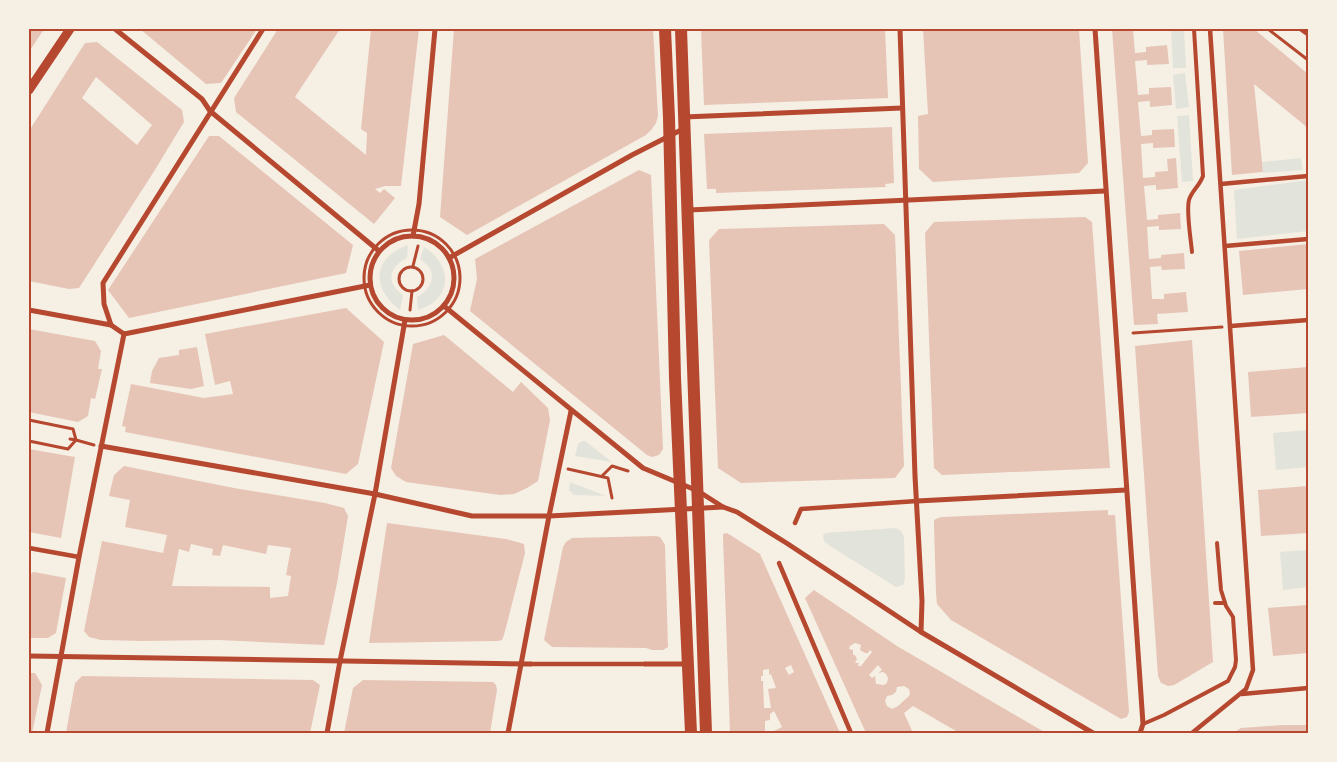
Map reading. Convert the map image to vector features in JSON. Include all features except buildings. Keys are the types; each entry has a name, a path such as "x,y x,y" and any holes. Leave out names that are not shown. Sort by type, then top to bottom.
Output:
{"main road":[{"path":"665,29 670,135 674,378 682,509 691,733"},
{"path":"680,29 706,733"}],"street":[{"path":"29,90 70,29"},
{"path":"115,29 202,99 210,111 376,250"},
{"path":"111,325 104,304 103,283 263,29"},
{"path":"413,236 419,204 435,29"},
{"path":"900,29 905,200 922,602 921,632"},
{"path":"1095,29 1143,724 1140,733"},
{"path":"1192,733 1246,689 1253,670 1210,29"},
{"path":"1301,29 1308,34"},
{"path":"449,258 623,159 670,135 683,123 902,108"},
{"path":"1221,184 1308,176"},
{"path":"687,210 1105,191"},
{"path":"413,236 430,240 444,250 454,270 454,283 446,308 422,320 404,323 382,308 367,285 376,250 400,237 413,236"},
{"path":"1225,246 1308,238"},
{"path":"29,310 111,325 124,334 367,285"},
{"path":"446,308 643,468 698,491 723,507 737,512 921,632 1093,733"},
{"path":"1230,326 1308,320"},
{"path":"326,733 375,494 404,323"},
{"path":"47,733 79,557 124,334"},
{"path":"508,733 571,411"},
{"path":"101,446 375,494 472,516 549,516 723,507"},
{"path":"795,523 801,510 917,501 1126,490"},
{"path":"29,548 79,557"},
{"path":"779,563 851,733"},
{"path":"29,656 521,664 688,664"},
{"path":"1240,694 1308,688"}],"lane":[{"path":"1192,252 1188,204 1192,193 1200,185 1202,176 1194,29"},
{"path":"1143,724 1228,681 1235,668 1233,617 1220,590 1218,543"},
{"path":"1215,603 1225,603"}],"path":[{"path":"1268,29 1308,60"},
{"path":"414,229 434,235 442,240 454,254 459,266 458,290 446,308 430,322 423,325 388,320 376,310 368,296 366,264 387,236 396,232 414,229"},
{"path":"413,266 418,246"},
{"path":"413,266 420,270 423,281 419,288 412,291 404,288 399,278 405,268 413,266"},
{"path":"410,310 412,291"},
{"path":"1133,333 1230,326"},
{"path":"1220,327 1220,337"},
{"path":"29,420 72,429 76,440"},
{"path":"70,439 101,446"},
{"path":"29,441 68,449 76,440"},
{"path":"602,477 612,466 630,471"},
{"path":"565,469 608,478 612,498"}],"shaded area":[{"path":"1171,29 1184,29 1186,68 1173,68"},
{"path":"1185,73 1189,107 1176,109 1173,75"},
{"path":"1189,115 1193,181 1182,182 1177,116"},
{"path":"1301,158 1303,170 1263,173 1262,162"},
{"path":"1308,180 1308,231 1237,239 1234,190"},
{"path":"408,245 407,258 396,266 392,275 393,285 403,295 400,310 384,292 380,283 380,274 382,265 387,258"},
{"path":"424,247 441,263 445,282 443,291 438,299 418,310 417,297 430,285 432,276 429,267 420,259"},
{"path":"1308,430 1308,467 1276,470 1273,433"},
{"path":"585,441 612,462 575,456 578,444"},
{"path":"570,482 606,496 574,495 569,490"},
{"path":"896,528 901,531 904,537 905,579 903,585 896,587 830,546 824,541 823,535 826,533"},
{"path":"1308,550 1308,587 1283,590 1280,552"}]}
